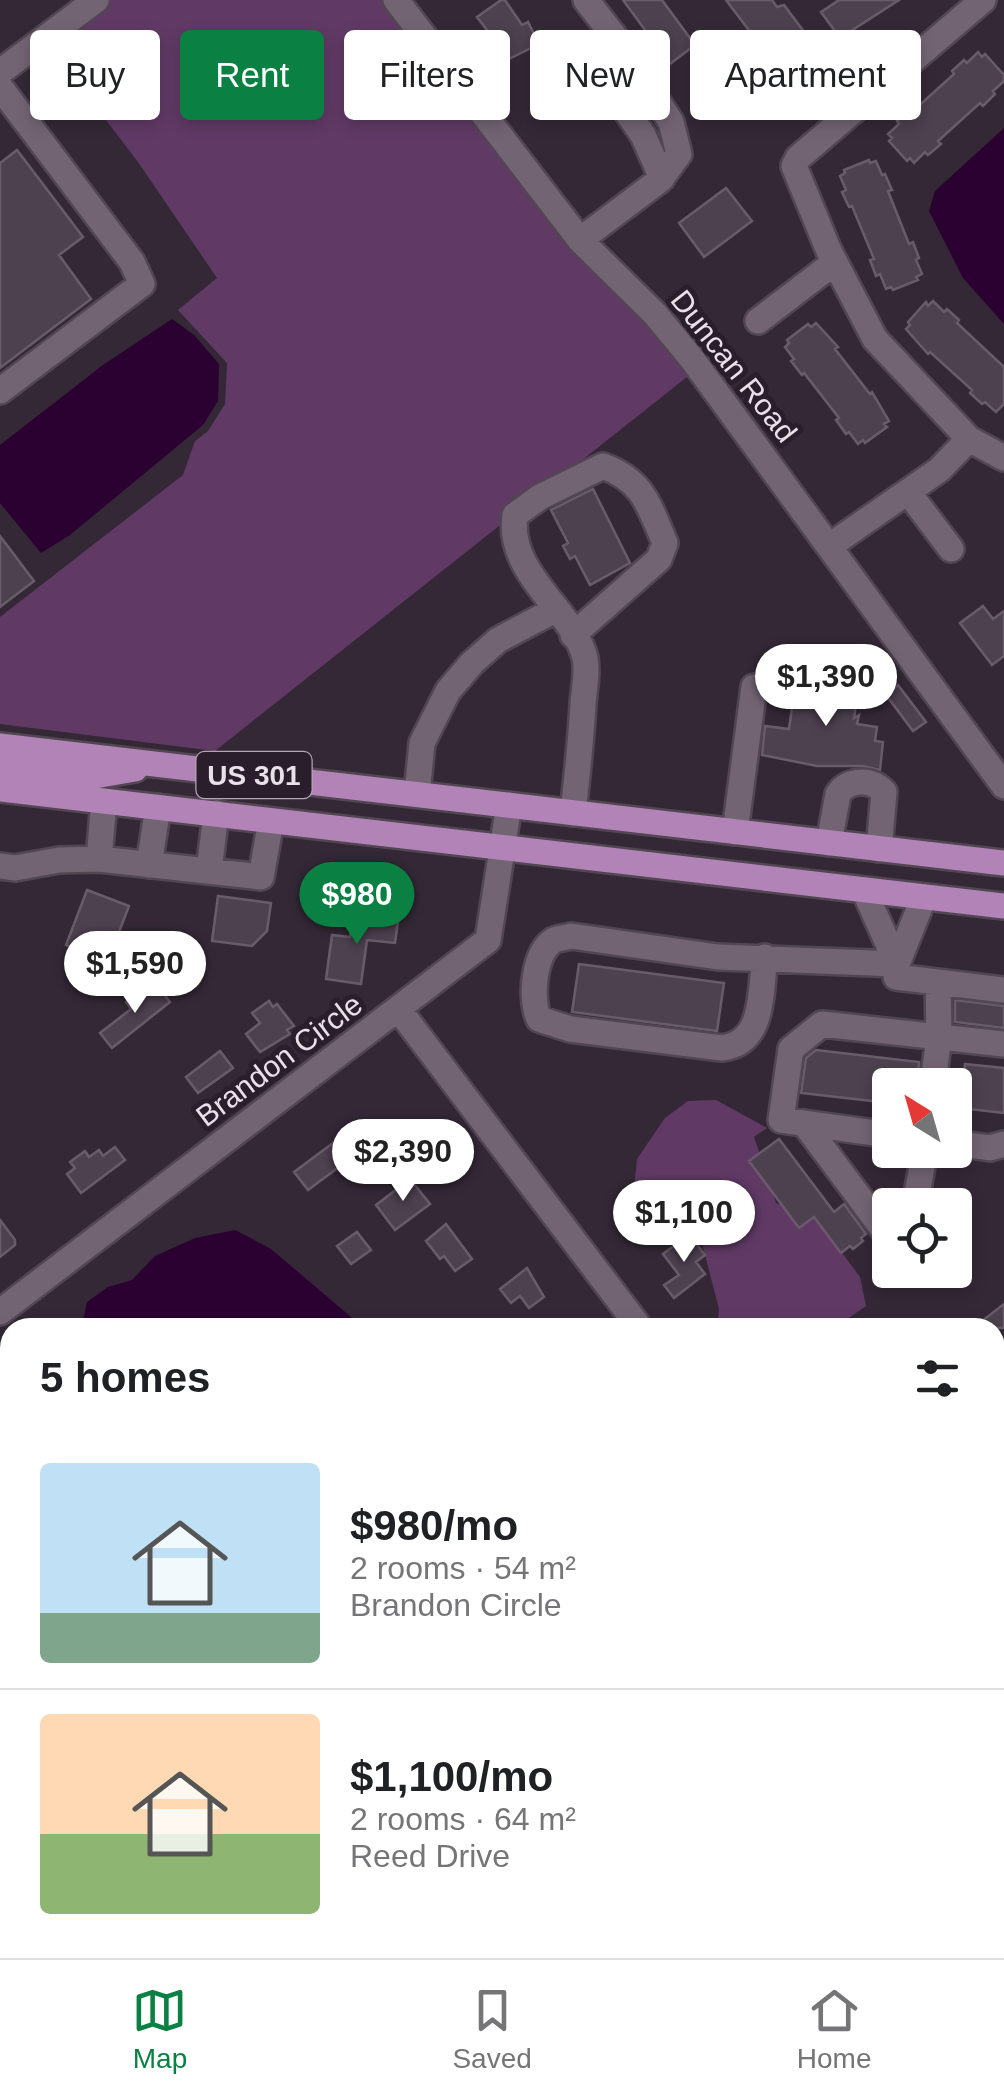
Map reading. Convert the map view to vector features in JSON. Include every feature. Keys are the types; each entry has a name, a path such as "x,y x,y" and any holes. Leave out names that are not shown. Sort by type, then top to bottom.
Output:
{"main road":[{"name":"US 301","path":"0,746 1004,863"},
{"path":"0,766 89,777 164,765"},
{"name":"US 301","path":"0,789 1004,906"}],"street":[{"path":"0,72 96,0"},
{"name":"Duncan Road","path":"396,0 580,240 666,327 831,545 1004,786"},
{"path":"580,240 662,178 679,154 671,122 586,0"},
{"path":"983,0 798,158 794,166 835,262 874,338 969,439 1004,458"},
{"path":"0,86 132,262 142,284 0,392"},
{"path":"758,320 835,262"},
{"path":"831,545 939,470 969,439"},
{"path":"572,813 586,666 584,652 543,595 512,536 515,515 540,497 603,466 622,473 643,491 665,543 659,559 573,634"},
{"path":"908,492 951,548"},
{"path":"416,794 422,743 448,691 498,640 555,610"},
{"path":"735,832 754,687"},
{"path":"830,843 838,794 843,787 858,782 874,784 884,792 879,849"},
{"path":"99,859 104,801"},
{"name":"Brandon Circle","path":"0,1312 488,940 509,805"},
{"path":"149,865 158,807"},
{"path":"209,871 216,813"},
{"path":"0,866 15,868 59,860 99,859 262,877 271,821"},
{"path":"864,890 897,964"},
{"path":"924,897 897,964 896,977 1004,990"},
{"path":"765,957 755,1025 748,1039 736,1046 722,1048 570,1029 538,1019 533,1006 538,966 554,939 570,936 718,957 765,957 897,964"},
{"path":"935,1068 938,982"},
{"path":"399,1010 632,1318"},
{"path":"872,1132 781,1120 791,1049 822,1024 1004,1044"},
{"path":"804,1123 872,1219"},
{"path":"972,1145 990,1148 1004,1144"}],"shaded area":[{"path":"90,0 386,0 411,30 344,30 344,120 484,120 692,373 215,751 0,724 0,617 183,475 195,441 208,431 225,404 227,363 178,310 217,278 106,120 160,120 160,30 50,30"},
{"path":"1004,128 1004,324 963,278 929,211 935,191"},
{"path":"172,319 194,335 219,364 218,401 203,425 70,535 41,553 0,503 0,445 103,365"},
{"path":"716,1100 767,1128 754,1137 776,1203 817,1219 860,1277 866,1306 849,1318 718,1318 696,1220 629,1234 637,1159 665,1118 688,1101"},
{"path":"235,1230 271,1249 352,1318 84,1318 87,1302 108,1287 132,1280 155,1256 195,1238"}],"building":[{"path":"505,0 522,25 528,22 532,30 530,48 510,58 510,30 487,30 477,17"},
{"path":"623,0 662,0 690,38 690,49 670,64 670,30 645,30"},
{"path":"726,0 772,0 777,7 784,5 803,30 749,30"},
{"path":"839,0 899,0 852,30 834,30 821,12"},
{"path":"978,52 982,57 985,54 1004,75 1004,81 983,106 980,103 928,155 925,152 914,163 910,158 907,161 889,141 892,138 888,134 899,124 898,120 921,120 921,104 964,60 967,63"},
{"path":"17,150 83,237 59,255 91,299 0,368 0,163"},
{"path":"876,161 882,175 885,174 892,190 888,191 909,244 913,242 922,274 916,277 918,280 893,290 886,289 880,274 876,276 870,260 874,259 842,192 846,190 840,176 844,170"},
{"path":"726,188 752,221 704,257 679,223"},
{"path":"933,301 959,320 957,323 1004,367 1004,404 996,412 970,393 972,390 928,354 906,329 926,302 928,306"},
{"path":"816,323 872,392 889,421 884,424 887,427 865,443 863,440 858,444 849,432 846,434 836,420 839,418 791,361 794,359 785,347 787,340 808,324 811,327"},
{"path":"593,489 630,563 590,585 575,556 570,559 563,546 568,543 551,510"},
{"path":"0,536 34,581 0,607"},
{"path":"983,606 993,619 1004,611 1004,656 992,665 960,623"},
{"path":"832,673 860,677 854,718 859,715 857,724 877,727 875,741 883,742 880,770 817,766 762,755 765,726 789,729 795,685 830,689"},
{"path":"898,685 926,722 913,731 886,695"},
{"path":"87,890 129,906 108,961 66,945"},
{"path":"218,896 271,903 267,931 252,946 212,941"},
{"path":"353,915 398,921 395,943 367,940 361,984 326,979 332,935 350,937"},
{"path":"171,959 201,963 198,984 169,980"},
{"path":"579,964 724,983 717,1031 572,1012"},
{"path":"159,988 170,1002 112,1048 100,1033 131,1009 126,1002"},
{"path":"955,1000 1004,1006 1004,1028 955,1022"},
{"path":"269,1001 273,1007 277,1004 294,1026 287,1030 290,1034 260,1052 246,1034 260,1023 252,1013"},
{"path":"816,1050 919,1062 918,1068 872,1068 872,1101 801,1093 806,1058"},
{"path":"220,1051 233,1068 198,1093 186,1077"},
{"path":"965,1064 1004,1068 1004,1113 972,1109 972,1068 965,1068"},
{"path":"779,1139 834,1212 844,1204 866,1234 853,1249 850,1246 841,1253 814,1217 799,1228 749,1161"},
{"path":"337,1140 351,1158 308,1190 294,1172"},
{"path":"115,1147 125,1160 81,1193 67,1174 75,1168 70,1162 85,1151 89,1157 99,1150 103,1156"},
{"path":"410,1179 430,1204 395,1230 376,1205"},
{"path":"0,1220 15,1245 0,1257"},
{"path":"446,1224 472,1259 455,1271 426,1241"},
{"path":"357,1232 371,1250 351,1264 337,1246"},
{"path":"689,1234 705,1255 696,1262 705,1274 674,1298 664,1285 679,1275 663,1254"},
{"path":"527,1268 544,1297 529,1308 520,1296 511,1303 500,1289"},
{"path":"1004,1304 1004,1318 986,1318"}]}
